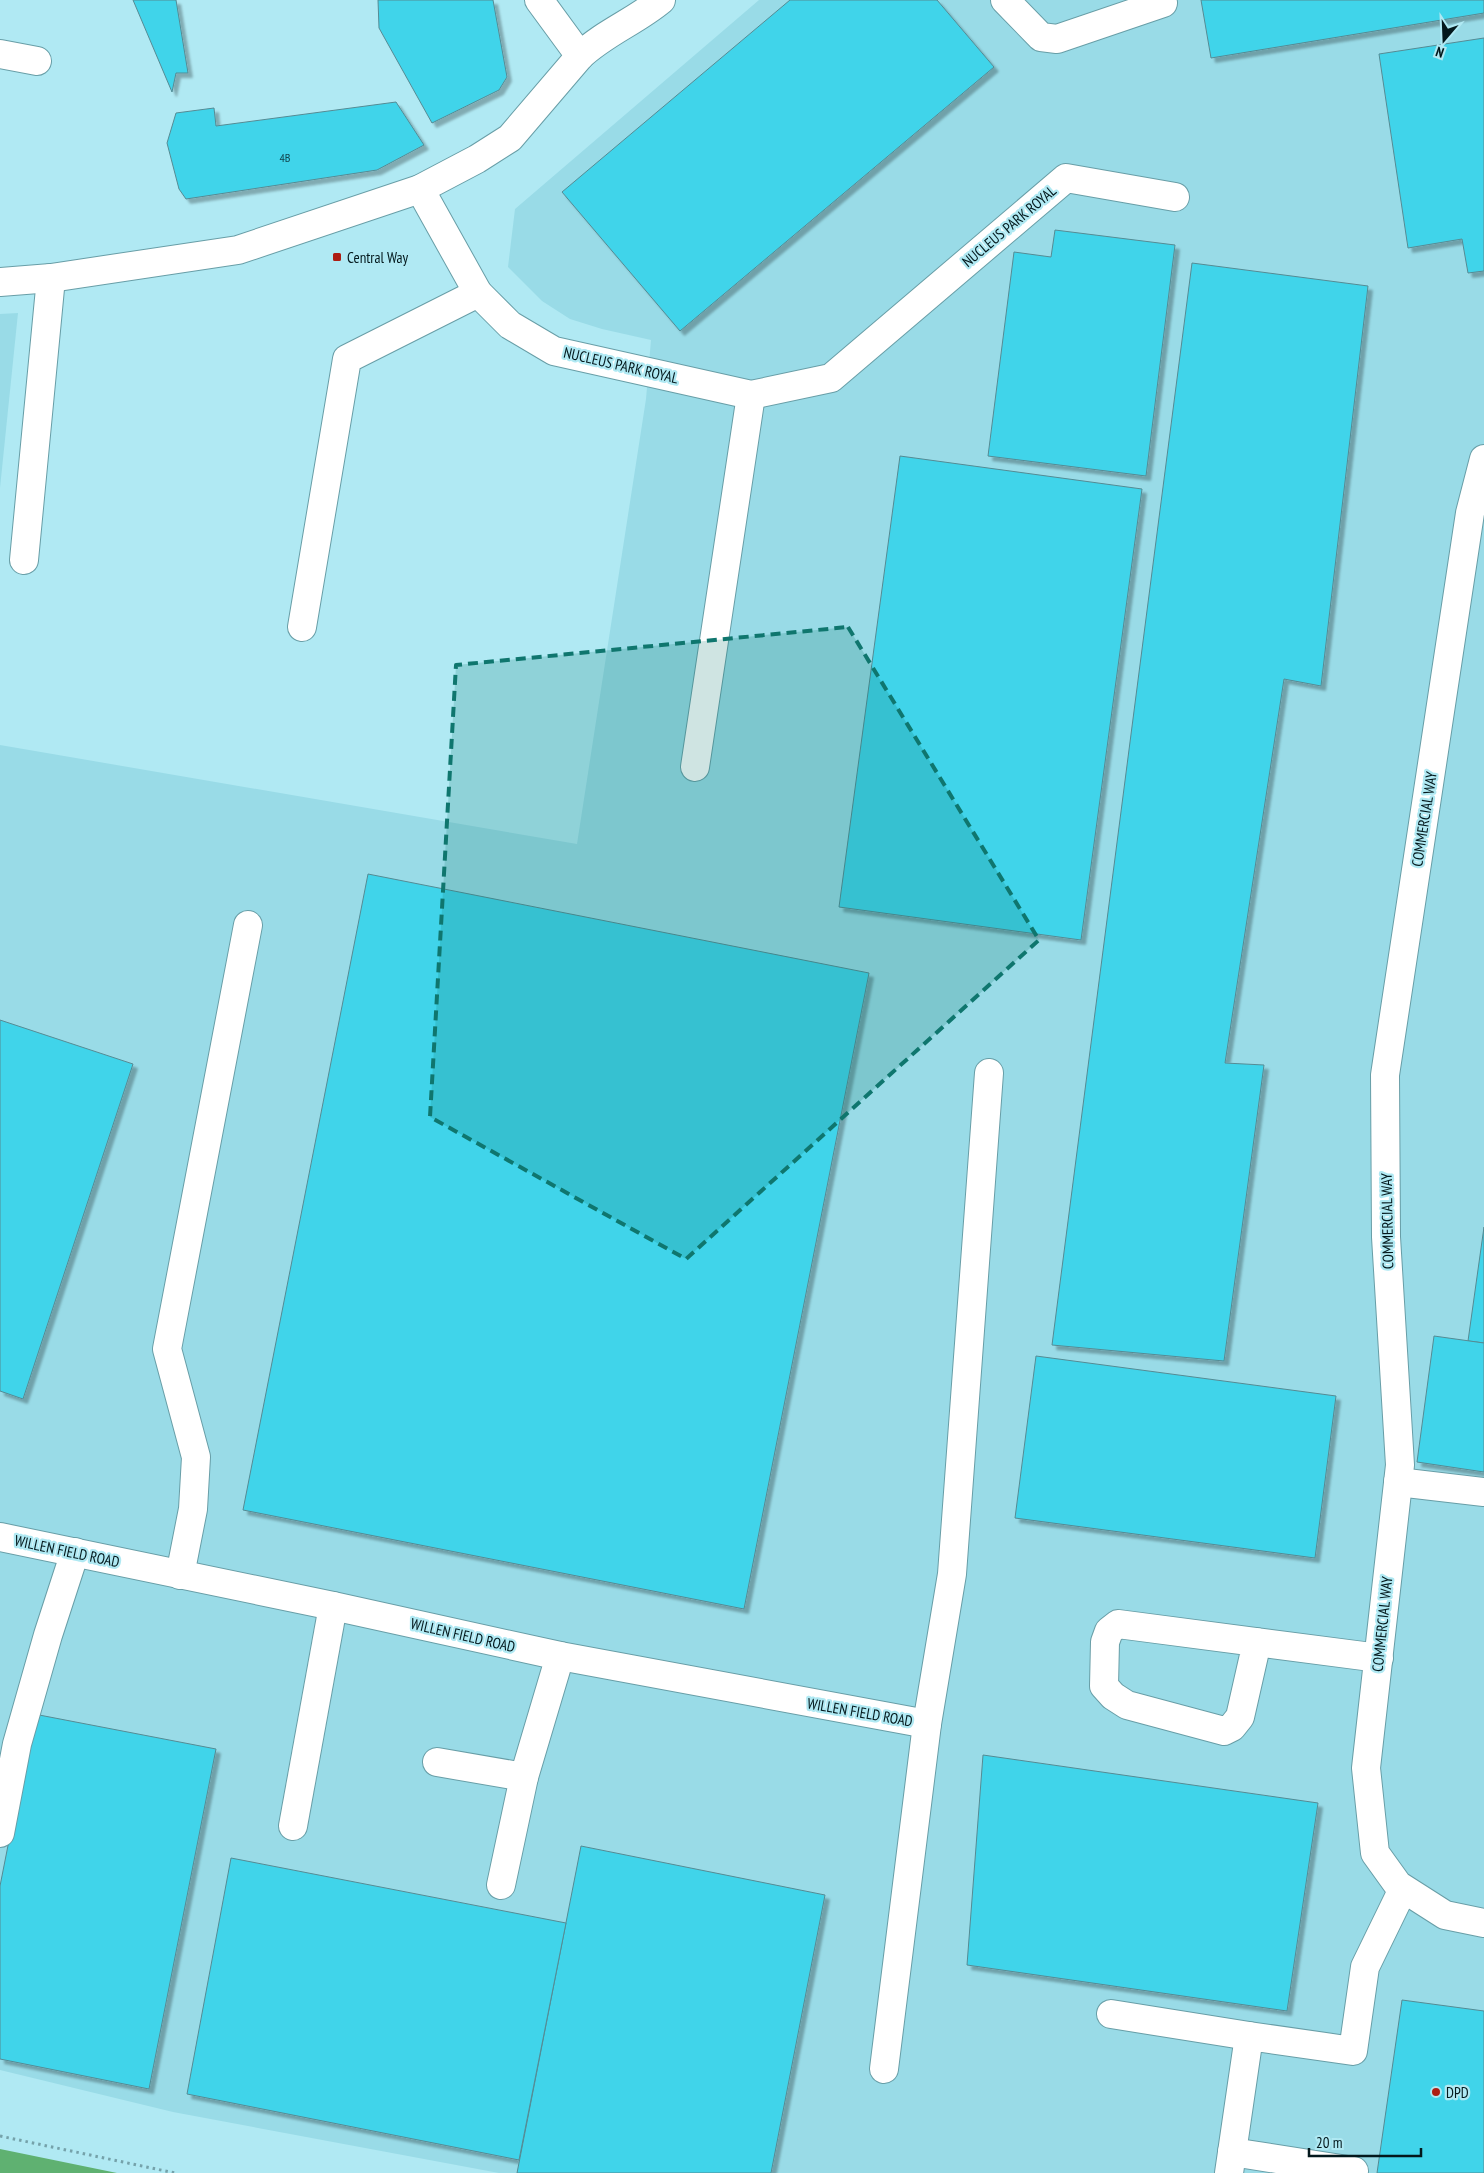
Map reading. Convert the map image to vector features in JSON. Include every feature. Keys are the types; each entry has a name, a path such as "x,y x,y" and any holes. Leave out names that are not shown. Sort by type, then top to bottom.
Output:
{"street":[{"path":"540,0 580,56"},
{"path":"0,282 51,278 238,250 420,188 478,159 510,138 592,44 649,10 661,0"},
{"path":"1005,0 1041,37 1056,39 1163,3"},
{"path":"0,54 37,61"},
{"name":"NUCLEUS PARK ROYAL","path":"420,188 478,293 510,325 554,351 751,394 831,378 1066,178 1175,197"},
{"path":"24,560 51,278"},
{"path":"302,627 347,359 478,293"},
{"path":"695,767 751,394"},
{"name":"COMMERCIAL WAY","path":"1484,459 1470,513 1385,1074 1386,1237 1400,1465 1366,1768 1375,1853 1398,1886 1445,1915 1484,1923"},
{"path":"180,1575 193,1508 196,1457 168,1349 248,925"},
{"name":"WILLEN FIELD ROAD","path":"884,2069 927,1724 952,1574 988,1073"},
{"path":"1398,1482 1484,1492"},
{"name":"WILLEN FIELD ROAD","path":"0,1537 333,1606 560,1656 927,1724"},
{"path":"0,1833 16,1744 75,1552"},
{"path":"293,1826 333,1606"},
{"path":"1257,1642 1240,1717 1232,1727 1224,1731 1127,1705 1113,1696 1104,1686 1105,1642 1109,1631 1118,1624 1257,1642 1379,1658"},
{"path":"501,1885 524,1777 560,1656"},
{"path":"437,1762 524,1777"},
{"path":"1112,2014 1353,2051 1365,1967 1403,1889"},
{"path":"1249,2036 1231,2162 1354,2171"}],"path":[{"path":"0,2136 176,2173"}],"highlighted area":[{"path":"848,627 1039,940 686,1259 430,1117 456,665"}],"shaded area":[{"path":"759,0 1484,0 1484,2173 499,2173 173,2112 0,2070 0,745 577,844 646,399 651,340 602,329 570,319 542,301 508,267 515,209"},
{"path":"18,313 0,488 0,314"},
{"path":"0,2149 117,2173 0,2173"}],"building":[{"path":"133,0 176,0 188,73 176,73 172,92"},
{"path":"378,0 493,0 507,77 499,90 432,123 379,28"},
{"path":"790,0 937,0 994,67 680,331 562,192"},
{"path":"1201,0 1484,0 1484,13 1211,58"},
{"path":"1484,38 1484,271 1468,273 1462,239 1408,248 1379,54"},
{"path":"396,102 424,145 377,170 186,199 179,189 167,143 176,113 214,108 216,126"},
{"path":"1055,230 1175,245 1146,476 988,456 1014,252 1051,257"},
{"path":"1192,263 1368,286 1321,686 1284,679 1225,1063 1264,1065 1224,1361 1052,1345"},
{"path":"900,456 1142,489 1081,940 839,907"},
{"path":"368,874 869,973 744,1609 243,1510"},
{"path":"0,1020 133,1064 23,1399 0,1391"},
{"path":"1484,1227 1484,1343 1468,1341"},
{"path":"1434,1336 1484,1343 1484,1472 1417,1462"},
{"path":"1036,1356 1336,1396 1315,1558 1015,1518"},
{"path":"34,1714 216,1749 149,2089 0,2059 0,1886"},
{"path":"983,1755 1318,1803 1287,2011 967,1965"},
{"path":"581,1846 825,1895 771,2173 517,2173"},
{"path":"231,1858 566,1923 519,2160 187,2094"},
{"name":"DPD","path":"1402,2000 1484,2011 1484,2173 1377,2173"}],"place":[{"name":"Central Way","path":"337,257"},
{"name":"DPD","path":"1436,2092"}]}
